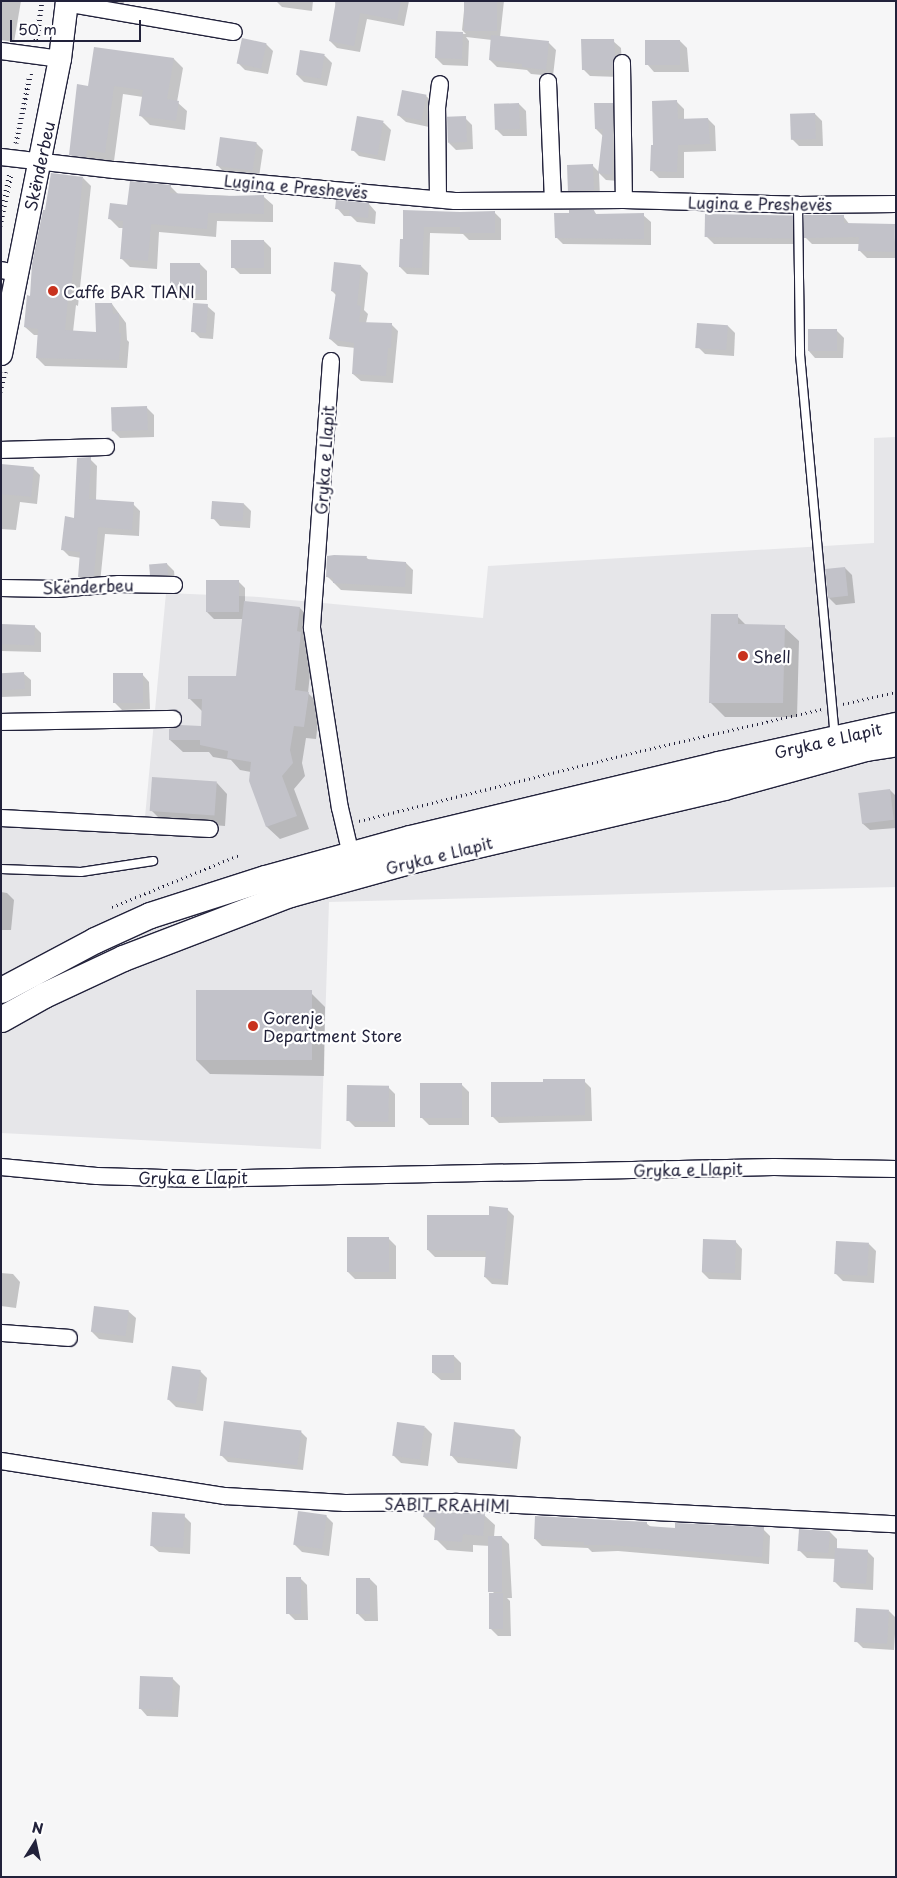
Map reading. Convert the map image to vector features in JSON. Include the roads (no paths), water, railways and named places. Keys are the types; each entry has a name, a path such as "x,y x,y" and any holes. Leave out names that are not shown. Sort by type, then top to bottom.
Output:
{"main road":[{"name":"Skënderbeu","path":"1,354 9,271 40,160 60,59 69,1"},
{"name":"Gryka e Llapit","path":"1,990 95,940 150,915 265,878 410,838 718,764 835,740 896,725"},
{"name":"Gryka e Llapit","path":"1,1019 44,995 123,958 290,894 413,860 724,787 813,762 896,743"}],"street":[{"path":"69,1 77,5 234,32"},
{"path":"1,51 60,59"},
{"path":"622,64 624,200"},
{"path":"548,82 552,200"},
{"path":"438,200 437,108 440,84"},
{"name":"Lugina e Preshevës","path":"9,157 114,170 438,200 624,200 798,205 896,204"},
{"name":"Gryka e Llapit","path":"332,361 312,628 329,745 351,855"},
{"path":"1,450 106,447"},
{"name":"Skënderbeu","path":"1,588 56,589 119,584 174,585"},
{"path":"1,722 173,719"},
{"path":"1,818 210,829"},
{"name":"Gryka e Llapit","path":"1,1167 97,1176 198,1179 774,1167 896,1169"},
{"path":"1,1333 69,1338"},
{"name":"SABIT RRAHIMI","path":"1,1461 225,1496 345,1503 457,1502 896,1524"}],"lane":[{"path":"798,205 800,354 835,740"},
{"path":"1,869 81,872 153,861"}],"place":[{"name":"Caffe BAR TIANI","path":"53,291"},
{"name":"Shell","path":"743,656"},
{"name":"Gorenje Department Store","path":"253,1026"}]}
